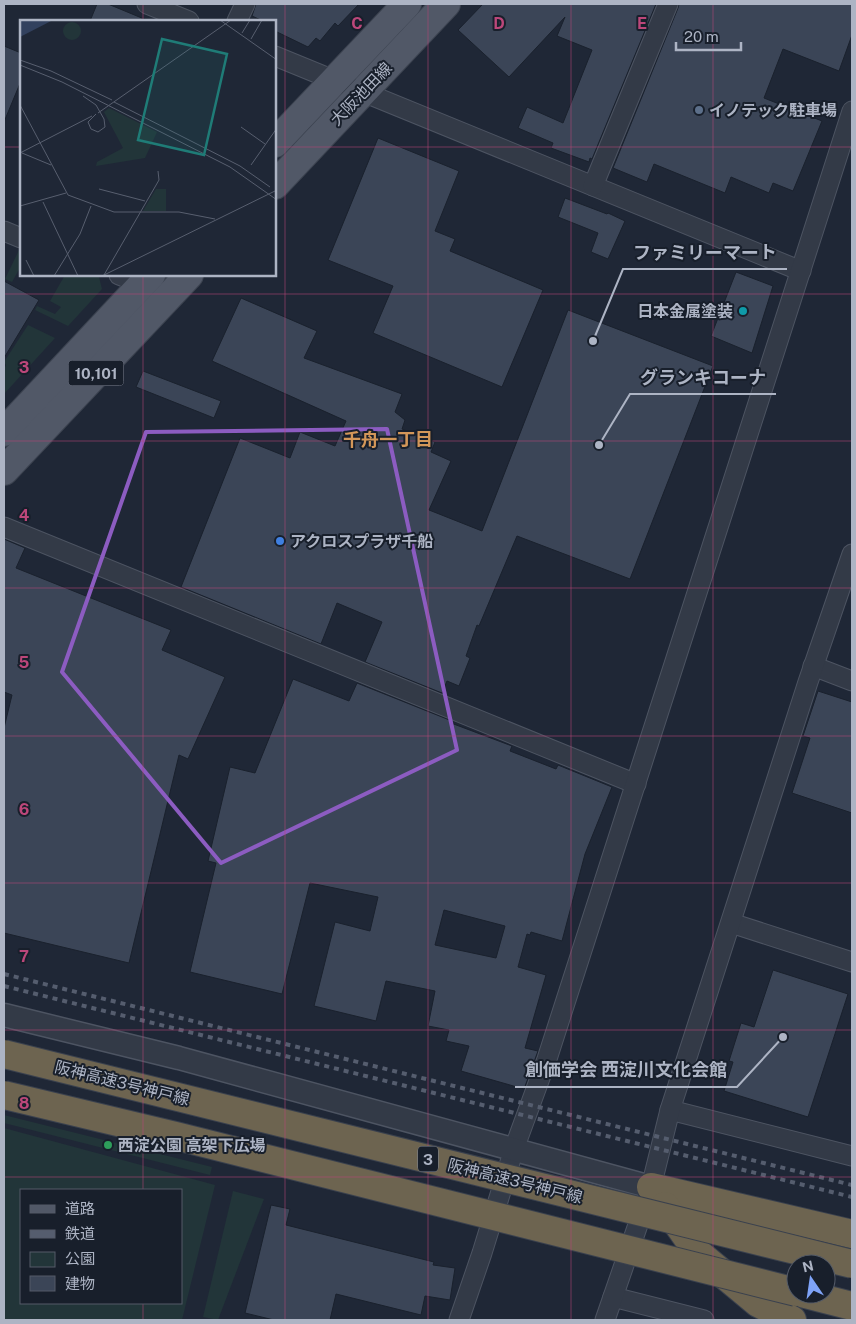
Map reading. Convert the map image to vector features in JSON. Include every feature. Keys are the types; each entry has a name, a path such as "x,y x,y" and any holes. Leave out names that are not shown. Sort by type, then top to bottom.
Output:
{"highway":[{"name":"阪神高速3号神戸線","path":"4,1054 852,1264"},
{"path":"4,1095 786,1289"},
{"path":"643,1184 852,1234"},
{"path":"643,1184 698,1253 758,1303 792,1320"},
{"path":"836,1302 852,1306"}],"main road":[{"name":"大阪池田線","path":"276,142 407,4"},
{"name":"大阪池田線","path":"276,184 446,4"},
{"name":"10,101","path":"4,471 188,276"},
{"name":"10,101","path":"4,432 137,278"}],"street":[{"path":"147,4 187,20"},
{"path":"237,20 244,4"},
{"path":"593,186 668,4"},
{"path":"276,56 801,271"},
{"path":"459,1320 482,1253 522,1151 547,1059 852,111"},
{"path":"4,231 20,238"},
{"path":"4,527 636,784"},
{"path":"606,1320 643,1184 670,1110 813,666 852,554"},
{"path":"813,666 852,681"},
{"path":"731,923 852,962"},
{"path":"4,1015 179,1058 643,1184"},
{"path":"670,1110 852,1156"},
{"path":"613,1297 704,1320"}],"highlighted area":[{"path":"387,429 457,750 221,863 62,672 146,432"}],"green space":[{"path":"20,248 20,268 12,282 5,279"},
{"path":"64,276 99,277 102,289 68,326 35,310 37,306 55,314 61,307 50,301"},
{"path":"28,325 55,338 4,394 4,369 6,365 4,362"},
{"name":"西淀公園 高架下広場","path":"4,1115 212,1167 210,1175 4,1123"},
{"path":"4,1128 215,1185 182,1320 4,1320"},
{"path":"233,1191 264,1199 218,1320 203,1317"}],"building":[{"path":"97,4 108,4 147,20 90,20"},
{"path":"256,4 359,4 338,26 335,23 320,41 316,38 308,47 276,31 276,20 261,20 252,16"},
{"path":"483,4 656,4 592,159 590,158 589,162 551,148 553,143 518,128 527,107 563,123 592,50 557,36 565,17 509,77 458,30"},
{"path":"679,4 852,4 852,35 839,71 783,49 764,98 822,121 793,191 773,183 769,193 731,177 725,193 654,164 647,182 613,168"},
{"path":"4,46 20,53 20,83 4,122"},
{"path":"378,138 459,171 435,231 455,239 450,251 543,290 502,387 373,333 393,286 328,260"},
{"path":"565,198 625,221 608,259 591,252 598,233 558,217"},
{"name":"日本金属塗装","path":"736,272 773,286 752,353 711,336"},
{"path":"4,281 39,300 4,358"},
{"path":"241,298 317,331 304,358 402,394 395,412 405,420 402,429 435,442 431,452 451,461 429,510 482,531 568,310 713,366 630,579 517,536 479,626 477,625 466,656 470,658 459,686 447,681 442,693 365,662 382,622 337,603 321,644 181,587 240,438 290,458 300,432 335,446 346,421 212,361"},
{"path":"143,371 221,401 214,418 136,387"},
{"path":"4,539 25,548 16,568 171,630 162,650 225,677 188,759 179,755 129,963 4,933 4,728 12,695 4,692"},
{"path":"293,679 349,701 357,683 452,721 451,723 512,746 510,751 556,769 558,765 612,787 585,854 562,941 531,932 530,935 527,934 518,967 546,975 525,1048 538,1051 524,1089 461,1071 469,1046 446,1041 449,1030 428,1026 435,991 386,981 376,1021 314,1006 335,922 370,931 378,897 310,883 282,994 190,972 216,863 208,861 230,767 255,773","holes":["444,910 505,926 496,958 435,945"]},
{"path":"818,691 852,702 852,813 792,793 810,738 803,736"},
{"path":"773,970 848,994 808,1117 724,1091 733,1062 729,1061 741,1023 754,1027"},
{"path":"271,1205 290,1209 286,1225 434,1262 433,1265 455,1268 450,1300 425,1296 421,1315 336,1294 330,1320 274,1320 245,1313"}],"railway":[{"path":"4,974 852,1185"},
{"path":"4,986 852,1197"}],"place":[{"name":"イノテック駐車場","path":"699,110"},
{"name":"日本金属塗装","path":"743,311"},
{"name":"ファミリーマート","path":"593,341"},
{"name":"グランキコーナ","path":"599,445"},
{"name":"アクロスプラザ千船","path":"280,541"},
{"name":"創価学会 西淀川文化会館","path":"783,1037"},
{"name":"西淀公園 高架下広場","path":"108,1145"}],"district":[{"name":"千舟一丁目","path":"388,439"}]}
